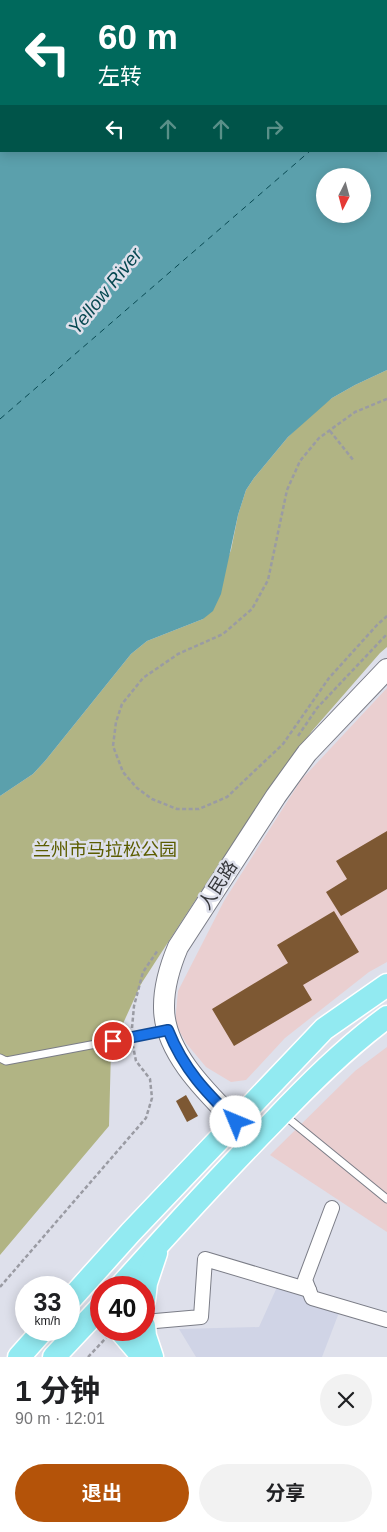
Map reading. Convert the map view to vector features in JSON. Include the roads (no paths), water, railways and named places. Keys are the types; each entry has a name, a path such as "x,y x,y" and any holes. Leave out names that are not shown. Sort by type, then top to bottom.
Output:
{"main road":[{"path":"80,1288 324,1029 387,985"},
{"path":"130,1276 237,1158 281,1113 343,1053 387,1017"},
{"path":"148,1276 161,1242"},
{"path":"54,1357 90,1319"},
{"path":"19,1357 33,1341"},
{"path":"124,1341 143,1357"},
{"path":"147,1341 152,1357"}],"street":[{"name":"人民路","path":"236,1122 204,1090 187,1069 176,1050 168,1030 164,1008 170,966 178,947 276,796 307,753 387,669"},
{"path":"332,1208 306,1280 312,1298 387,1320"},
{"path":"155,1321 201,1317 205,1259 309,1290"}],"lane":[{"path":"0,1058 6,1061 168,1030"},
{"path":"281,1113 387,1199"}],"water":[{"name":"Yellow River","path":"0,152 387,152 387,370 332,398 288,437 246,490 238,515 221,594 213,611 203,619 147,641 131,654 33,774 0,796"}],"park label":[{"name":"兰州市马拉松公园","path":"105,850"}]}
